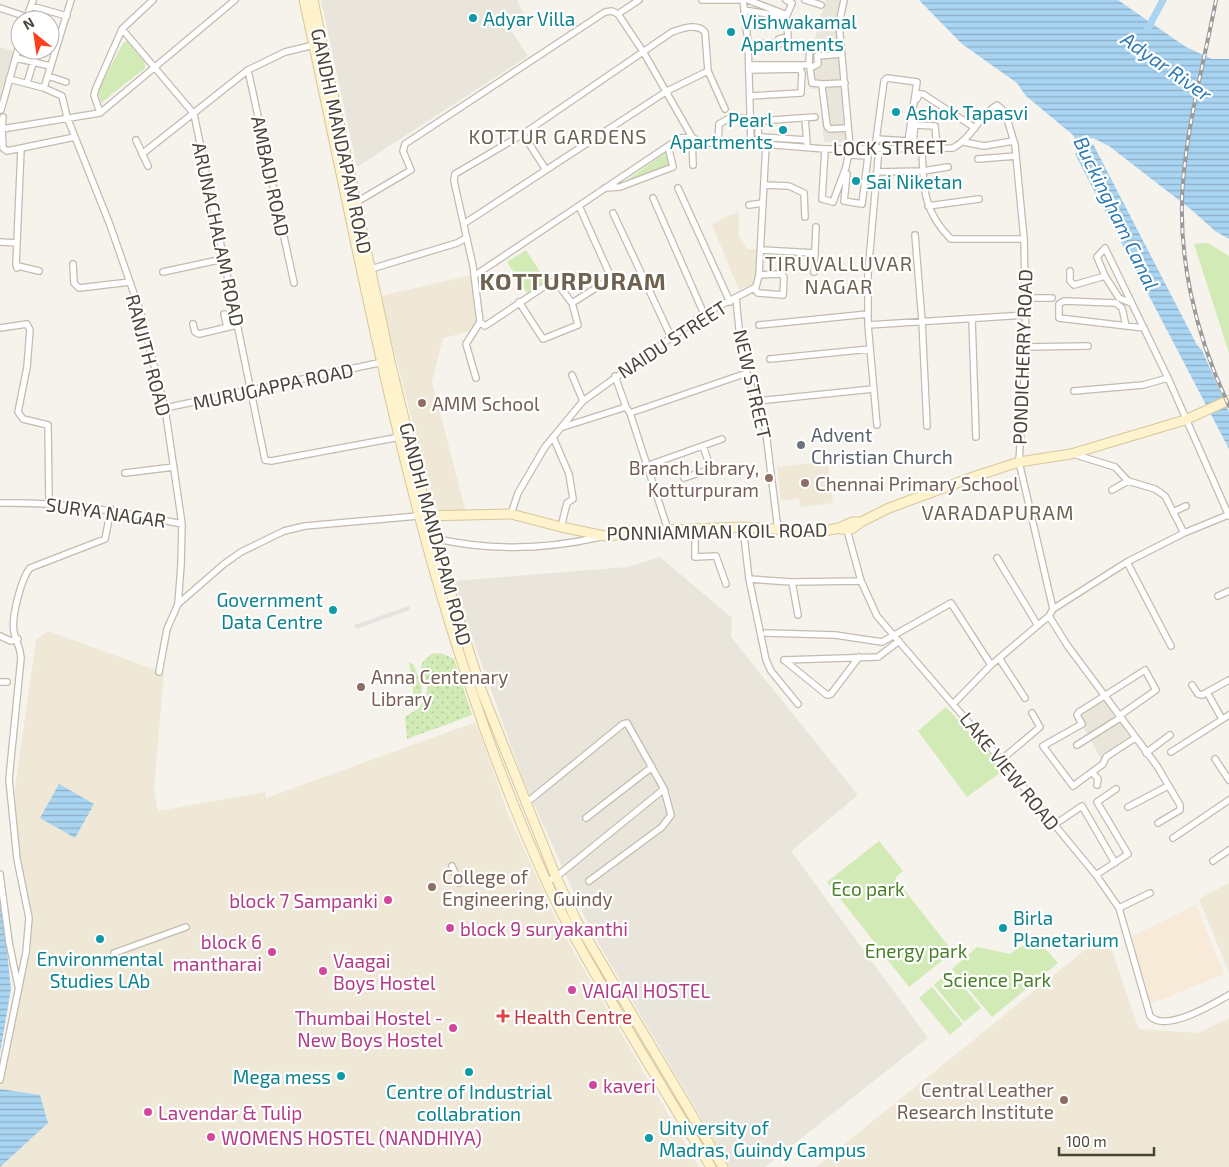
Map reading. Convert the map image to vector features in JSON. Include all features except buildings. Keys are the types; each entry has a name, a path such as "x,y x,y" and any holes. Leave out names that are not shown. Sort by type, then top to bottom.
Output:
{"main road":[{"name":"GANDHI MANDAPAM ROAD","path":"304,0 352,203"},
{"name":"GANDHI MANDAPAM ROAD","path":"313,0 365,271 422,516 433,538 482,692 525,804 576,920 723,1167"},
{"name":"GANDHI MANDAPAM ROAD","path":"386,362 400,437 422,516 474,697 503,779 546,882 567,926 668,1098 711,1167"},
{"name":"PONNIAMMAN KOIL ROAD","path":"422,516 511,514 605,536 668,530 743,527 820,532 843,529 852,522 861,522 932,491 1019,462 1071,454 1185,420 1202,414 1229,400"}],"street":[{"path":"60,32 71,0"},
{"path":"100,112 94,95 122,29 153,0"},
{"path":"2,129 100,112 235,0"},
{"path":"618,14 639,0"},
{"path":"702,0 743,0 748,42 751,143"},
{"path":"748,0 787,15 792,3 786,0"},
{"path":"805,0 821,5"},
{"path":"844,0 839,24 850,147 843,198 847,203 859,204 864,202 868,156 876,148"},
{"path":"32,3 44,10"},
{"path":"744,10 786,17 788,20 786,39 748,42"},
{"path":"352,203 411,170 403,151 405,144 605,12 612,11 618,14 644,53 692,137 693,165"},
{"path":"60,15 67,16"},
{"path":"828,21 839,24"},
{"path":"476,378 466,344 480,322 465,223 454,180 455,174 523,134 644,53 672,32 689,26 702,29 705,32 708,71 725,110"},
{"name":"ARUNACHALAM ROAD","path":"122,29 194,114 264,458 267,462 400,437"},
{"path":"748,42 810,44 809,63 807,65 749,68"},
{"path":"142,154 248,70 284,52 314,45"},
{"path":"842,54 817,56 818,64 810,68 812,83 845,83"},
{"path":"0,110 15,60"},
{"path":"24,60 50,66"},
{"path":"9,79 44,88 51,60"},
{"path":"27,83 33,62"},
{"path":"749,68 800,69 802,72 801,93 750,96"},
{"name":"AMBADI ROAD","path":"248,70 294,283"},
{"path":"465,223 667,91 708,71"},
{"path":"48,76 66,82"},
{"path":"876,425 868,325 868,273 877,172 876,148 884,81 887,78 917,82 910,146"},
{"path":"823,84 827,126 830,129 848,128"},
{"name":"RANJITH ROAD","path":"44,88 62,96 67,117 140,311 165,408 182,524 178,604 168,629 159,672"},
{"path":"910,146 915,125 917,96 923,94 975,128"},
{"name":"LOCK STREET","path":"692,137 701,143 806,143 825,149 910,146 953,148 964,142 990,110 997,106"},
{"name":"PONDICHERRY ROAD","path":"997,106 1005,112 1016,156 1028,298 1025,315 1026,347 1019,462 1054,609"},
{"path":"3,117 3,148 7,151 75,137"},
{"path":"806,118 806,143 760,137 758,134 760,121 815,117"},
{"path":"718,142 719,124 728,119 751,118"},
{"path":"915,125 935,126 938,148"},
{"path":"523,134 546,170"},
{"path":"474,276 487,270 603,188 680,138 692,137"},
{"path":"877,139 910,146"},
{"path":"136,140 148,166"},
{"path":"964,142 984,146 1013,141"},
{"path":"759,275 782,274 784,278 783,295 758,293 755,290 759,275 761,250 766,144"},
{"path":"603,188 620,187 673,167 668,146"},
{"path":"825,149 822,199 833,202 846,168 850,147"},
{"path":"922,148 928,206 934,220 951,239 1024,239"},
{"path":"21,149 17,268 18,266 39,270"},
{"path":"850,155 868,156"},
{"path":"978,159 1016,156"},
{"path":"877,172 923,171 948,167"},
{"path":"764,185 789,186 804,193 805,217"},
{"path":"678,188 730,302"},
{"path":"653,198 704,314"},
{"path":"928,206 979,199"},
{"path":"749,205 763,203"},
{"path":"572,303 610,278 579,206"},
{"path":"613,213 671,337"},
{"path":"814,272 816,227"},
{"path":"916,235 927,426"},
{"path":"365,271 457,244 466,238"},
{"path":"0,242 17,243"},
{"path":"954,703 991,665 1037,624 1049,616 1054,609 1127,562 1184,534 1228,516 1168,378 1105,248 1097,257 1105,276 1119,298 1131,303"},
{"path":"761,250 815,253"},
{"path":"163,272 223,259"},
{"path":"72,264 74,283 79,288 130,282"},
{"path":"1070,270 1070,282 1074,285 1105,276"},
{"path":"480,322 485,326 519,302 554,281 572,303 578,324 543,339 519,302"},
{"name":"NAIDU STREET","path":"511,514 518,493 553,436 563,427 583,401 615,376 704,314 755,290"},
{"name":"NEW STREET","path":"736,298 740,339 747,373 766,433 778,530"},
{"path":"1028,298 1052,298"},
{"path":"1126,326 1122,308 1116,303 1064,300 1059,304 1059,318 1126,326 1144,328"},
{"path":"224,314 227,327"},
{"path":"759,325 868,314"},
{"path":"868,325 1025,315"},
{"path":"972,319 976,437"},
{"path":"0,328 27,324 30,330 27,367 18,412 23,419 48,425 49,502"},
{"path":"193,324 195,332 199,334 237,325"},
{"path":"1026,347 1088,346"},
{"path":"770,359 870,349"},
{"name":"MURUGAPPA ROAD","path":"165,408 252,392 386,362"},
{"path":"630,413 747,373"},
{"path":"572,375 583,401"},
{"path":"615,376 649,465 668,530"},
{"path":"1074,391 1143,385 1168,378"},
{"path":"757,401 873,389"},
{"path":"563,427 626,406"},
{"path":"553,436 569,474 573,498 567,502 561,527"},
{"path":"649,465 722,439"},
{"path":"684,478 711,469 703,446"},
{"path":"1071,454 1115,468 1128,481 1155,489 1165,496 1184,534"},
{"path":"125,472 174,467"},
{"path":"1112,490 1128,481"},
{"name":"SURYA NAGAR","path":"0,503 49,502 111,509 182,524"},
{"path":"1173,512 1186,506"},
{"path":"0,1080 18,988 29,918 17,859 9,779 21,658 18,639 13,630 17,602 27,572 33,566 100,542 108,534 111,509"},
{"name":"RANJITH ROAD","path":"178,604 235,556 284,531 305,526 422,516"},
{"path":"743,527 750,578 766,660 776,678 798,704"},
{"name":"LAKE VIEW ROAD","path":"843,529 861,581 877,616 954,703 1096,876 1119,908 1148,1011 1155,1020 1188,1017 1229,995"},
{"path":"695,530 695,557 716,556 726,584"},
{"path":"433,538 467,546 513,549 569,544 605,536"},
{"path":"997,558 1037,624"},
{"path":"1127,562 1172,646"},
{"path":"750,578 792,582 861,581"},
{"path":"792,582 798,615"},
{"path":"1218,596 1229,591"},
{"path":"766,633 835,635 871,642 882,642 951,603 991,665"},
{"path":"1049,616 1067,645 1146,753 1180,805 1178,812 1158,823"},
{"path":"0,636 11,641 18,639"},
{"path":"859,657 843,680 827,695 784,662 784,660 882,656 899,641"},
{"path":"999,658 1025,698"},
{"path":"1077,745 1120,717 1156,690 1143,669 1078,713 1082,724 1043,745 1072,786 1104,763 1106,757 1135,738"},
{"path":"1192,685 1198,694 1208,694 1229,680"},
{"path":"0,682 7,682"},
{"path":"1208,694 1222,719"},
{"path":"1001,760 1040,728 1032,713"},
{"path":"1171,752 1229,715"},
{"path":"525,804 623,724 628,723 664,789 671,815 662,827 589,882"},
{"path":"1146,753 1170,735"},
{"path":"1215,759 1229,780"},
{"path":"586,818 652,767"},
{"path":"1092,772 1098,780 1097,785"},
{"path":"1128,807 1168,786"},
{"path":"546,882 556,877 664,789"},
{"path":"1096,876 1128,853 1096,802 1116,789"},
{"path":"1173,838 1229,800"},
{"path":"1054,825 1082,806 1116,863"},
{"path":"1213,861 1229,850"},
{"path":"452,866 459,883"},
{"path":"0,874 8,942 18,988"},
{"path":"1119,908 1150,893"},
{"path":"114,953 186,928"}],"shaded area":[{"path":"321,0 517,0 525,17 511,30 528,56 357,167"},
{"path":"826,0 849,0 843,21 852,142 824,142 819,89 810,89 808,65 815,65 815,38"},
{"path":"0,47 10,50 10,60 17,60 4,112 0,111"},
{"path":"739,212 739,236 748,249 757,249 756,282 739,290 712,225 729,215"},
{"name":"AMM School","path":"472,275 476,330 443,338 432,382 466,512 440,511 434,505 380,296"},
{"name":"Chennai Primary School","path":"828,461 833,503 800,507 799,498 781,501 777,467"},
{"path":"660,557 732,618 731,637 858,795 791,851 928,1038 765,1167 730,1167 590,929 524,782 452,581 628,567"},
{"path":"409,606 410,610 356,629 354,625"},
{"name":"College of Engineering, Guindy","path":"48,631 164,673 154,790 158,811 265,792 266,798 476,722 508,814 560,928 699,1167 0,1167 0,1086 29,953 33,919 18,854 15,788 36,640"},
{"path":"1105,698 1134,744 1110,758 1104,764 1076,715"},
{"path":"1229,883 1229,973 1199,899"},
{"path":"1196,905 1224,974 1148,1005 1132,936"},
{"name":"Central Leather Research Institute","path":"1106,933 1139,1029 1198,1033 1229,1018 1229,1167 816,1167"}],"green space":[{"path":"127,41 145,63 145,68 101,103 98,90 123,43"},
{"path":"665,153 670,166 627,180"},
{"path":"1208,243 1229,256 1229,353 1194,244"},
{"path":"526,250 546,281 527,293 507,262"},
{"path":"441,653 454,659 472,715 407,739 405,717 419,708 426,697 428,685 421,669 422,663 431,654"},
{"path":"409,662 414,666 422,688 421,696 415,704"},
{"path":"946,707 1004,770 967,797 918,731"},
{"name":"Eco park","path":"879,841 903,871 895,878 953,952 909,987 879,949 881,947 879,948 827,882"},
{"name":"Science Park","path":"1035,937 1058,963 992,1017 952,969 977,947 1010,954"},
{"path":"950,971 981,1008 964,1022 934,985"},
{"path":"932,987 963,1024 950,1035 919,998"}],"water":[{"name":"Adyar River","path":"919,0 1118,0 1186,47 1212,59 1229,59 1229,239 1215,231 1193,211 1109,146 1093,138 1083,139 1087,147 1093,144 1197,345 1202,350 1229,412 1229,449 1075,154 1081,150 1073,135 1026,96 1017,83 962,44"},
{"path":"59,784 94,804 75,838 40,818"},
{"path":"0,884 11,989 0,1053"},
{"path":"0,1089 40,1095 48,1123 0,1167"}],"waterway":[{"name":"Buckingham Canal","path":"1147,30 1163,0"}],"railway":[{"path":"1216,0 1187,149 1182,201 1182,231 1185,262 1197,321 1206,350 1229,406"}],"place":[{"name":"Adyar Villa","path":"473,18"},
{"name":"Vishwakamal Apartments","path":"731,32"},
{"name":"Ashok Tapasvi","path":"896,112"},
{"name":"Pearl Apartments","path":"783,130"},
{"name":"Sai Niketan","path":"856,181"},
{"name":"AMM School","path":"422,403"},
{"name":"Advent Christian Church","path":"801,445"},
{"name":"Branch Library, Kotturpuram","path":"769,478"},
{"name":"Chennai Primary School","path":"805,483"},
{"name":"Government Data Centre","path":"333,610"},
{"name":"Anna Centenary Library","path":"361,687"},
{"name":"College of Engineering, Guindy","path":"432,887"},
{"name":"block 7 Sampanki","path":"388,900"},
{"name":"block 9 suryakanthi","path":"450,928"},
{"name":"Birla Planetarium","path":"1003,928"},
{"name":"Environmental Studies LAb","path":"100,939"},
{"name":"block 6 mantharai","path":"272,952"},
{"name":"Vaagai Boys Hostel","path":"323,971"},
{"name":"VAIGAI HOSTEL","path":"572,990"},
{"name":"Health Centre","path":"503,1016"},
{"name":"Thumbai Hostel - New Boys Hostel","path":"453,1028"},
{"name":"Centre of Industrial collabration","path":"469,1072"},
{"name":"Mega mess","path":"341,1076"},
{"name":"kaveri","path":"593,1085"},
{"name":"Central Leather Research Institute","path":"1064,1100"},
{"name":"Lavendar & Tulip","path":"148,1112"},
{"name":"WOMENS HOSTEL (NANDHIYA)","path":"211,1137"},
{"name":"University of Madras, Guindy Campus","path":"649,1138"}],"district":[{"name":"KOTTUR GARDENS","path":"558,136"},
{"name":"TIRUVALLUVAR NAGAR","path":"839,274"},
{"name":"KOTTURPURAM","path":"573,280"},
{"name":"VARADAPURAM","path":"998,512"}],"park label":[{"name":"Energy park","path":"916,950"}]}
